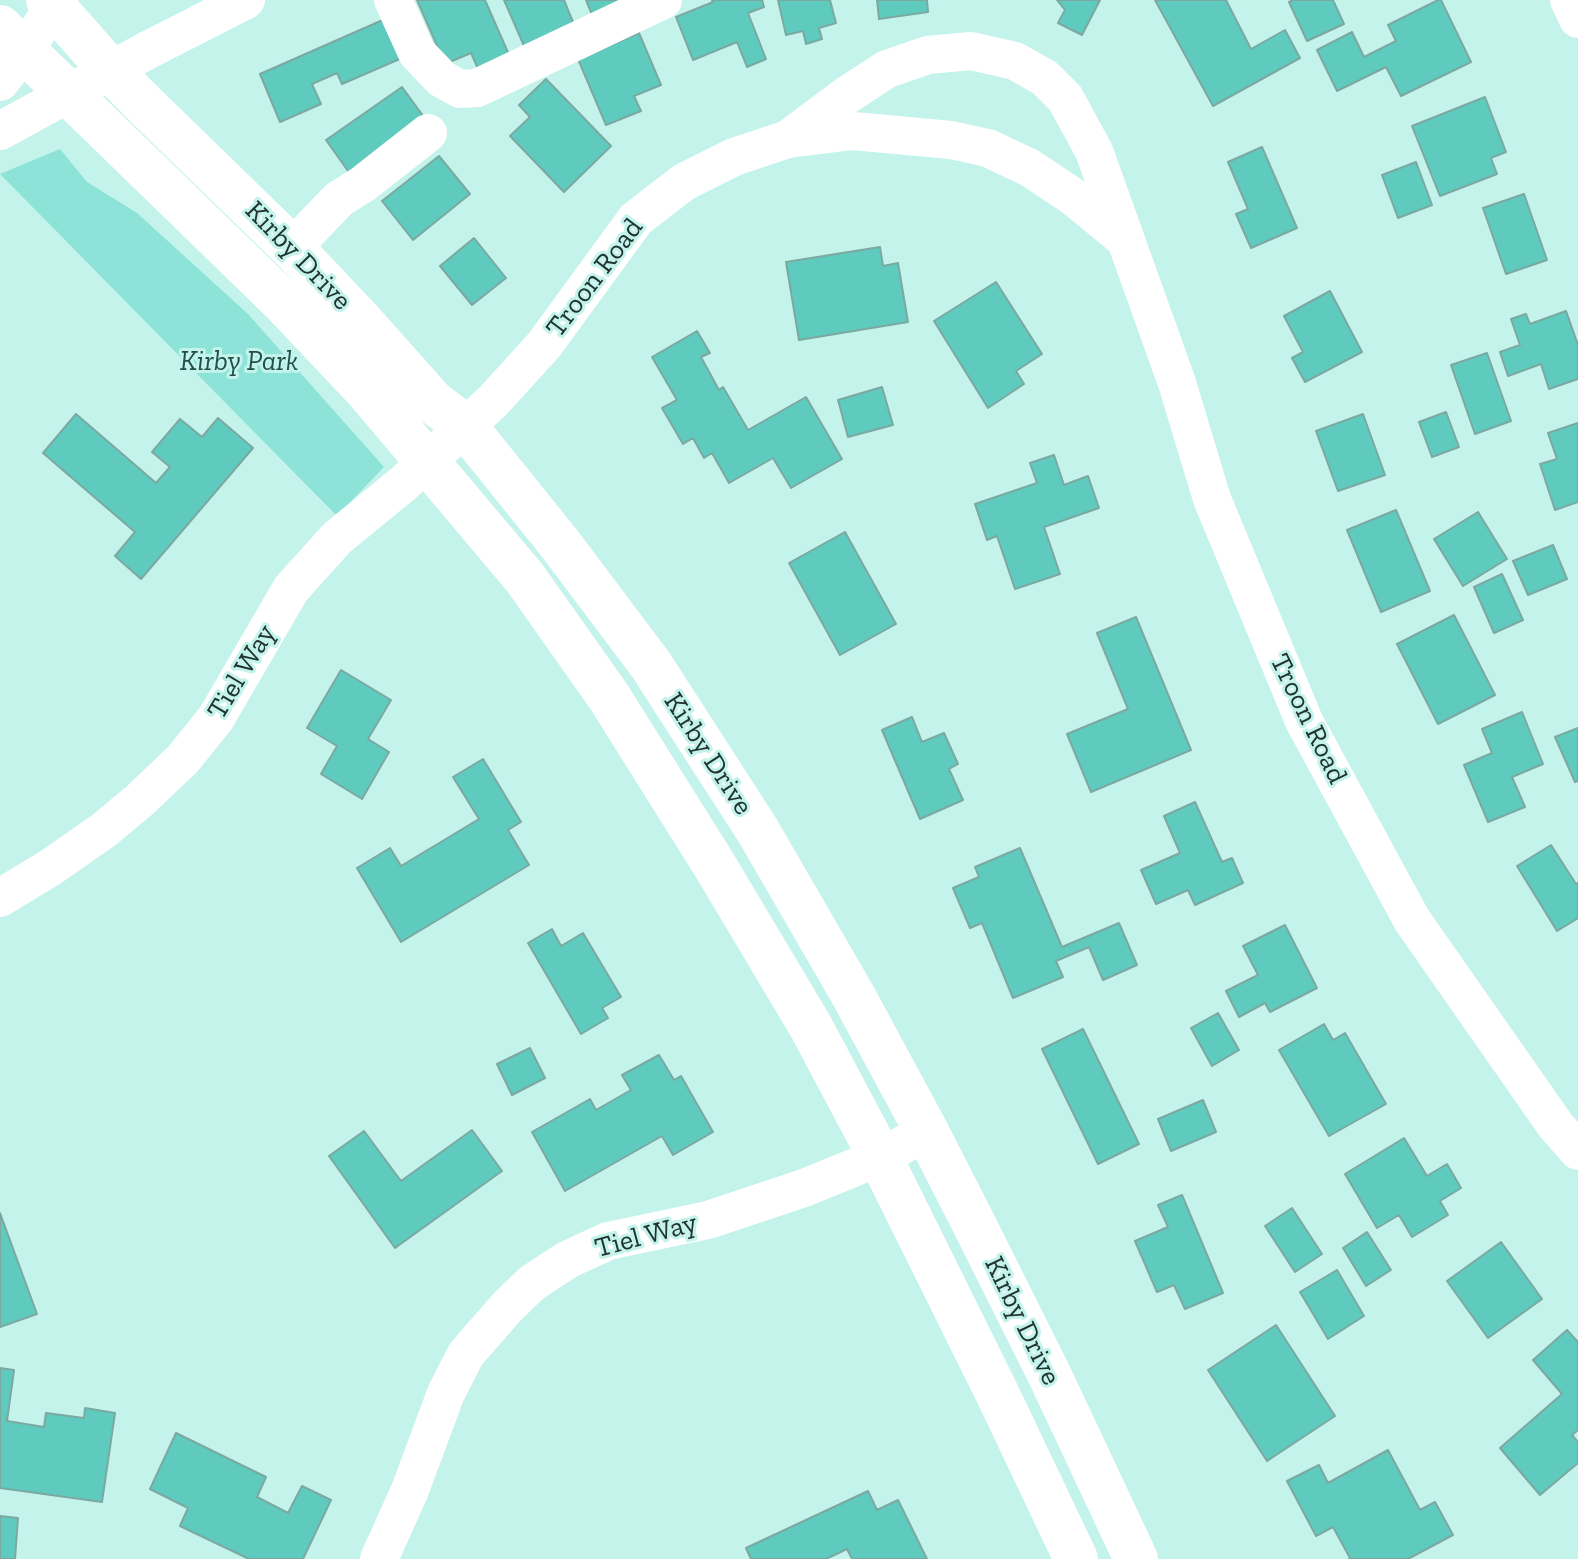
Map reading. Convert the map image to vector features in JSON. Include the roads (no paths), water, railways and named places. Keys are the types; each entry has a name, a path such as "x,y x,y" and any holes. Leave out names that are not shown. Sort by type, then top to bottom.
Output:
{"main road":[{"name":"Kirby Drive","path":"50,2 110,70 292,248 433,402 465,426 560,544 651,665 758,831 853,995 927,1132 1050,1376 1136,1559"},
{"path":"6,45 50,2"},
{"name":"Kirby Drive","path":"6,45 67,93 282,301 369,393 525,578 609,697 811,1027 880,1157 1076,1559"}],"street":[{"path":"0,131 246,0"},
{"path":"393,0 417,53 442,79 460,89 477,88 663,0"},
{"path":"1569,0 1578,19"},
{"name":"Troon Road","path":"788,139 887,69 928,55 971,51 1015,61 1045,78 1065,98 1094,151 1177,383 1212,499 1304,721 1412,920 1556,1126 1578,1151"},
{"name":"Troon Road","path":"465,426 493,401 544,345 636,219 684,182 734,157 788,139 853,131 951,140 988,148 1041,175 1128,241"},
{"path":"292,248 339,199 428,133"},
{"name":"Tiel Way","path":"0,898 104,830 183,759 216,718 291,589 337,538 404,483 465,426"},
{"name":"Tiel Way","path":"379,1559 410,1490 446,1393 466,1354 532,1283 567,1260 608,1241 708,1220 804,1188 880,1157 927,1132"}],"park label":[{"name":"Kirby Park","path":"239,362"}]}
